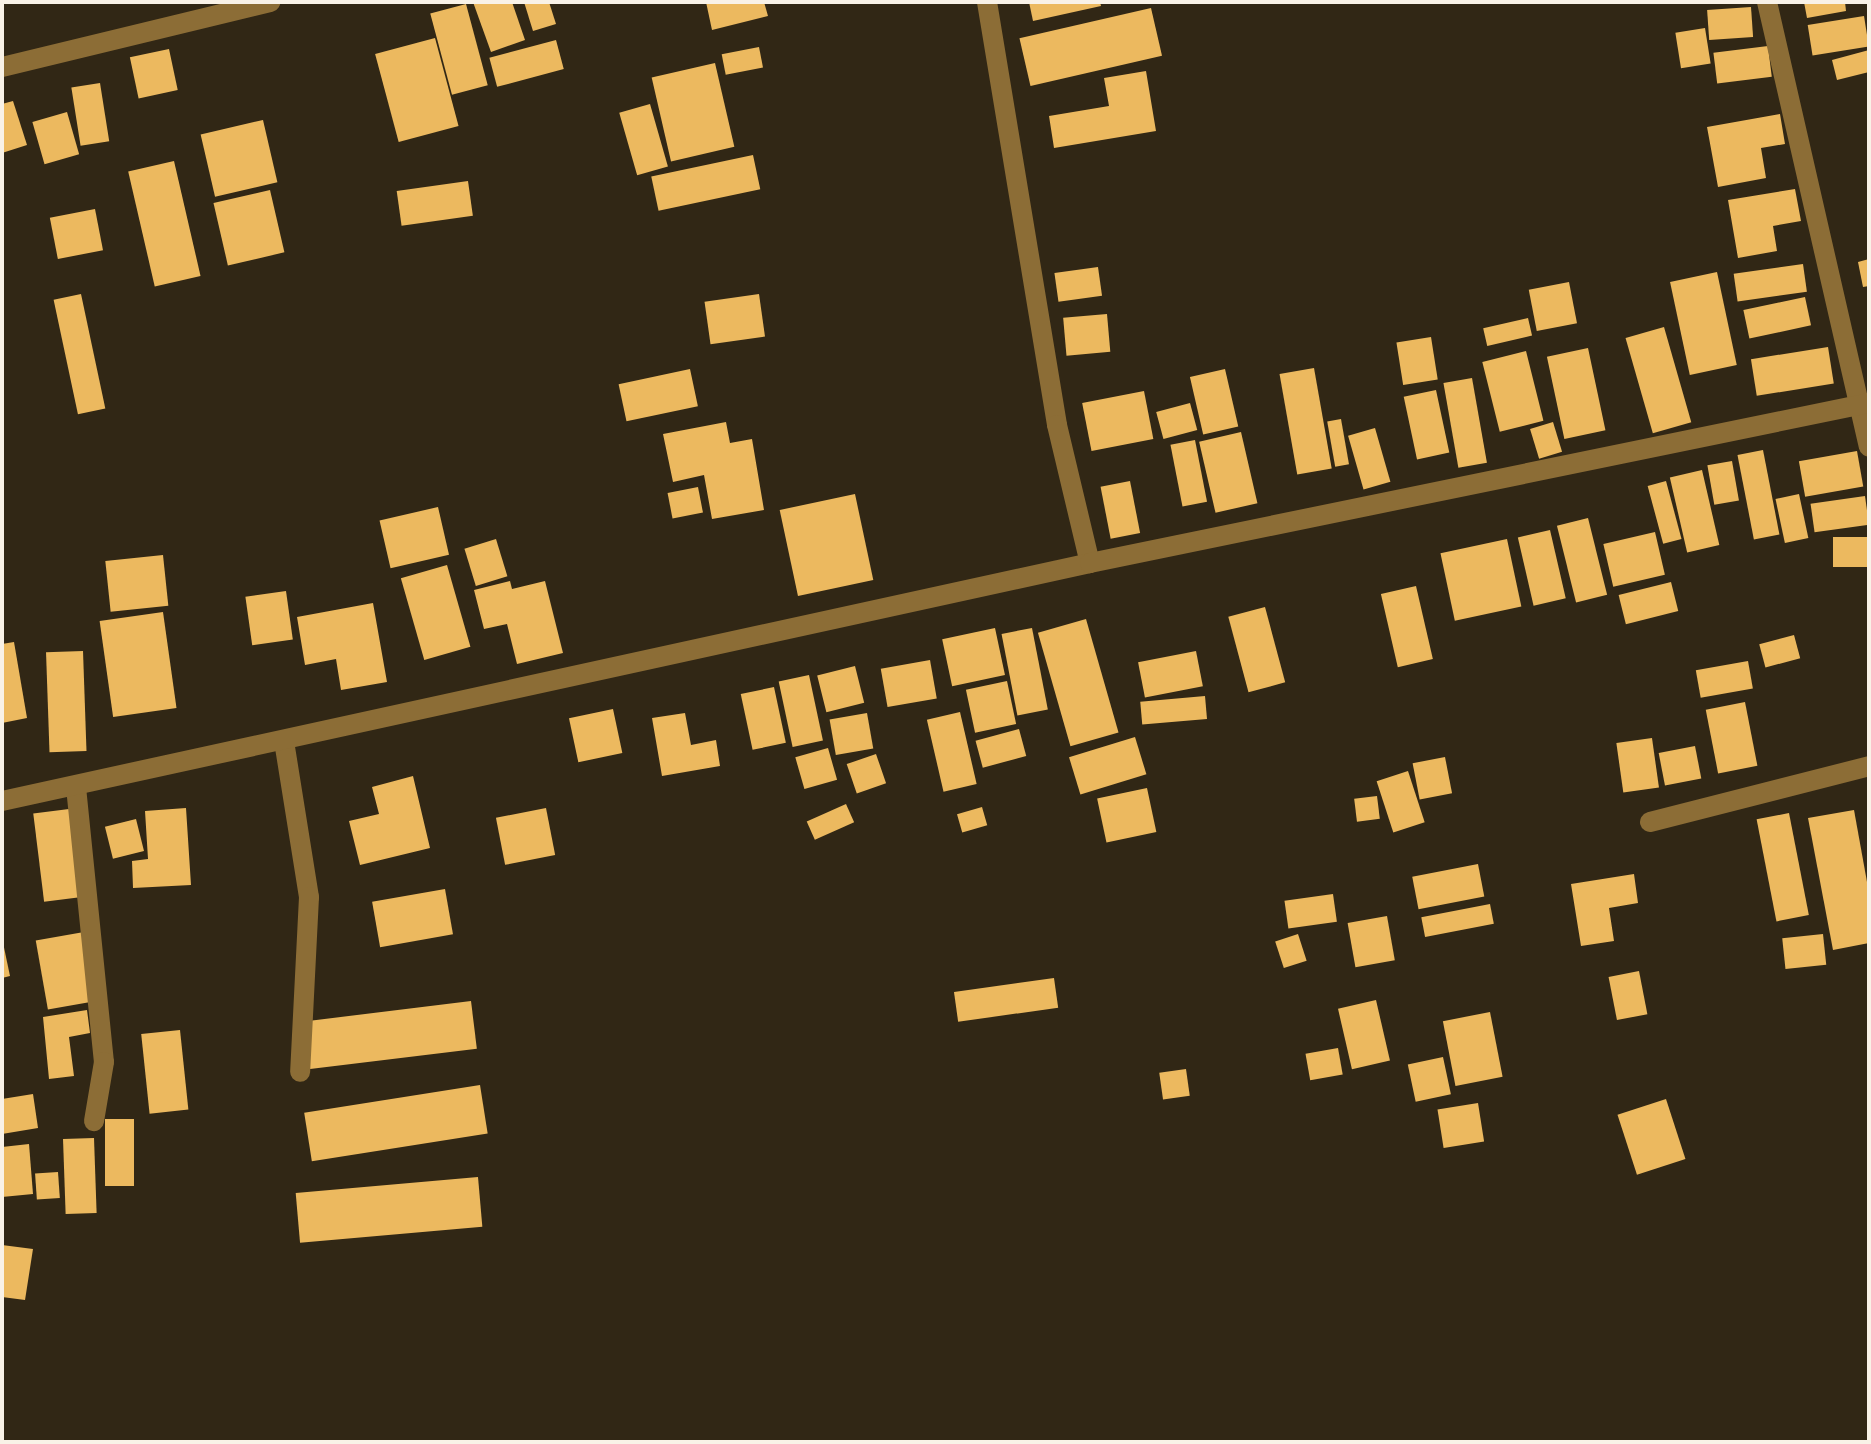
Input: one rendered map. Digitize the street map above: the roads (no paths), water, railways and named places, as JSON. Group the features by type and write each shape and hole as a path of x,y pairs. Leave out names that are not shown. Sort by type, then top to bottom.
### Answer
{"street":[{"path":"2,67 270,2"},
{"path":"987,2 1057,425 1090,563"},
{"path":"1767,2 1865,404 1869,446"},
{"path":"2,801 1090,563 1865,404"},
{"path":"284,741 309,897 300,1072"},
{"path":"1650,822 1869,766"},
{"path":"76,787 104,1062 94,1121"}]}
